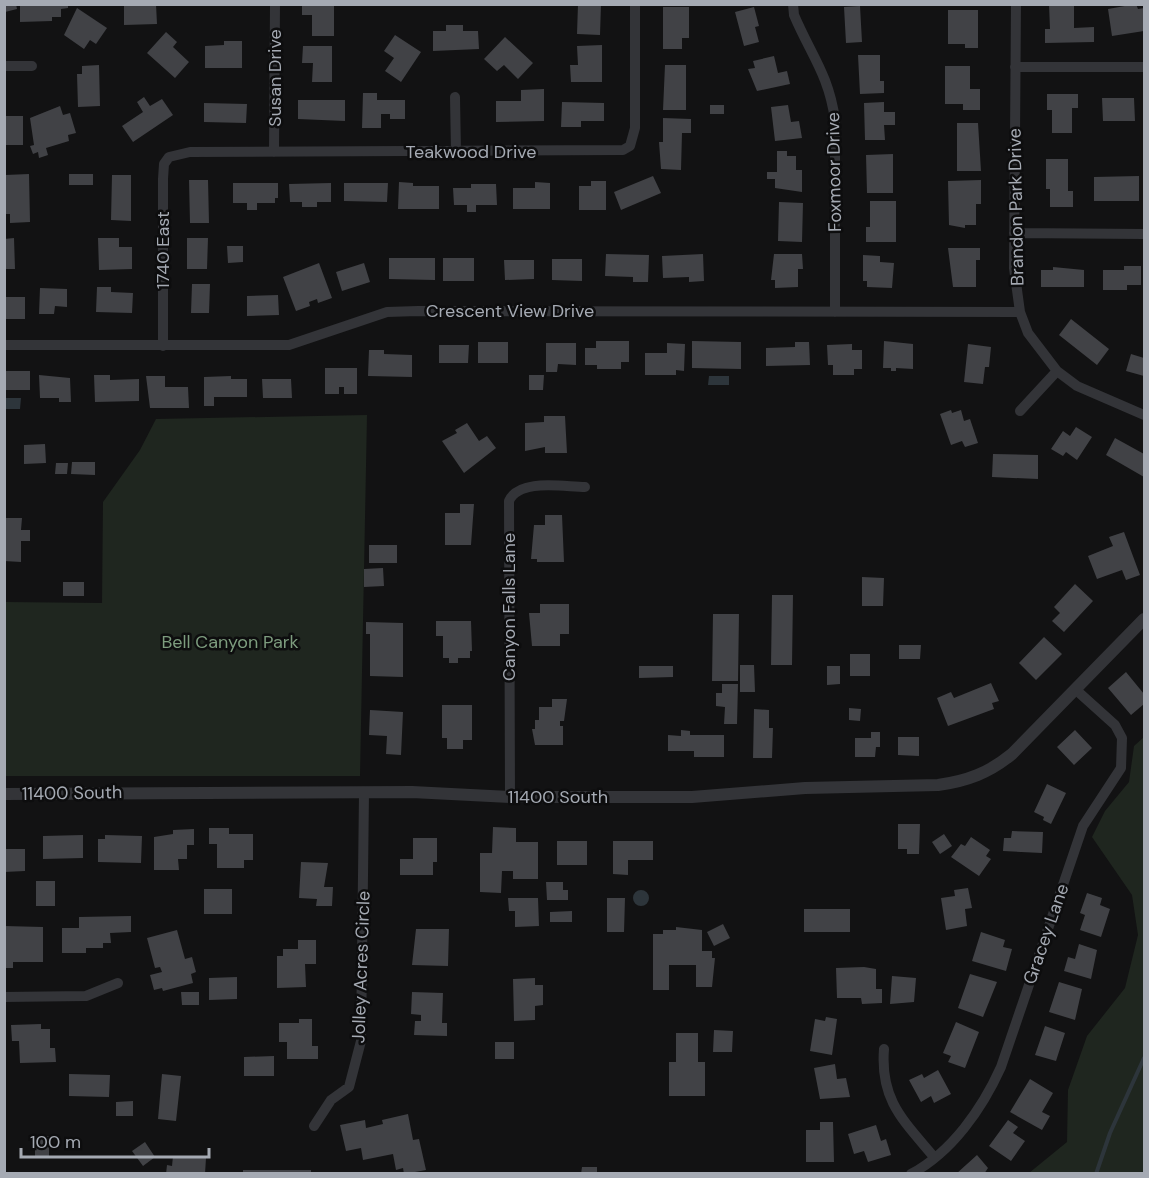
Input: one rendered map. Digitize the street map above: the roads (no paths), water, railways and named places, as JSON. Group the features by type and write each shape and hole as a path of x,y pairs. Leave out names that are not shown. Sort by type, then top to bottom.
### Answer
{"street":[{"name":"Susan Drive","path":"274,152 275,4"},
{"name":"Teakwood Drive","path":"170,157 190,152 612,152 630,146 635,128 635,4"},
{"name":"Foxmoor Drive","path":"793,4 794,15 826,76 832,97 835,120 835,312"},
{"name":"Brandon Park Drive","path":"1016,4 1014,233 1016,287 1020,312 1029,333 1057,371 1077,386 1144,415"},
{"path":"4,66 32,66"},
{"path":"1016,67 1144,67"},
{"path":"454,97 456,152"},
{"name":"1740 East","path":"163,346 163,179 164,164 170,157"},
{"path":"1014,233 1144,234"},
{"name":"Crescent View Drive","path":"4,345 289,345 387,312 1020,312"},
{"path":"1020,411 1057,371"},
{"name":"Canyon Falls Lane","path":"510,797 509,501 516,490 525,487 585,487"},
{"name":"11400 South","path":"4,794 364,793 510,797 692,797 805,788 958,782 996,767 1144,619"},
{"name":"Gracey Lane","path":"911,1173 934,1157 961,1132 992,1088 1080,835 1089,816 1114,782 1121,768 1122,738 1115,725 1075,689"},
{"name":"Jolley Acres Circle","path":"314,1126 331,1100 349,1087 361,1041 364,793"},
{"path":"4,997 86,996 118,983"},
{"path":"884,1049 885,1089 900,1114 934,1157"}],"waterway":[{"path":"1096,1174 1110,1133 1144,1058"}],"park label":[{"name":"Bell Canyon Park","path":"230,642"}]}
